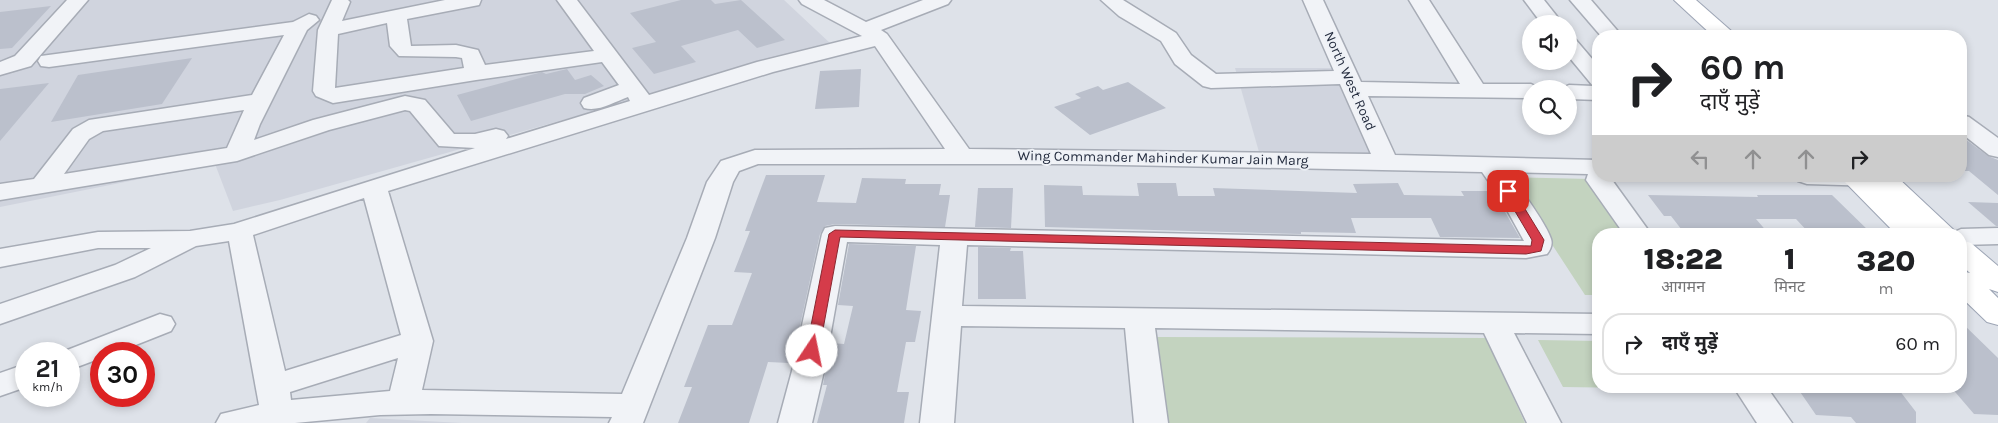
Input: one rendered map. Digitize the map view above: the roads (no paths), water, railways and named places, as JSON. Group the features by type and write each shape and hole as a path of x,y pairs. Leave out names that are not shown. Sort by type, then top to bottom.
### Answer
{"main road":[{"path":"1663,0 1696,30"},
{"path":"1684,0 1719,30"},
{"path":"1871,182 1907,228"},
{"path":"1874,182 1936,228"},
{"path":"1967,254 1998,282"},
{"path":"1967,286 1998,315"}],"street":[{"path":"0,69 23,61 78,0"},
{"path":"328,30 472,0"},
{"path":"567,0 639,95"},
{"path":"0,192 236,154 321,125 405,103 417,105 447,141 475,141 639,95 765,67 873,34 941,0"},
{"path":"1111,0 1126,12 1169,36 1183,59 1211,81 1351,83 1476,91 1522,92"},
{"name":"North West Road","path":"1313,0 1386,162"},
{"path":"1419,0 1476,91"},
{"path":"1534,0 1546,15"},
{"path":"1580,0 1607,30"},
{"path":"332,1 324,90 333,96 476,72 610,55"},
{"path":"49,61 316,16 332,1"},
{"path":"813,1 873,34 961,154"},
{"path":"396,15 400,46 406,52 456,50 471,54 476,72"},
{"path":"236,154 300,19"},
{"path":"1577,54 1592,72"},
{"path":"1577,92 1592,92"},
{"path":"0,258 98,240 190,239 238,231 639,95"},
{"path":"42,186 81,134 97,125 260,101"},
{"path":"1967,127 1998,150"},
{"name":"Wing Commander Mahinder Kumar Jain Marg","path":"629,414 701,238 720,182 730,166 755,157 961,154 1592,167"},
{"path":"795,423 808,371 835,234 1254,245 1526,250 1537,248 1538,240 1515,200 1489,164"},
{"path":"1600,182 1634,228"},
{"path":"374,186 418,340 402,402"},
{"path":"238,231 243,242 275,399"},
{"path":"937,423 954,236"},
{"path":"1967,237 1998,236"},
{"path":"0,314 126,271 190,239"},
{"path":"947,316 1592,324"},
{"path":"1139,318 1151,423"},
{"path":"1494,323 1544,423"},
{"path":"80,355 160,324"},
{"path":"232,423 275,399 418,340"},
{"path":"0,385 15,379"},
{"path":"1754,393 1775,423"},
{"path":"275,399 402,402 629,414"}]}
